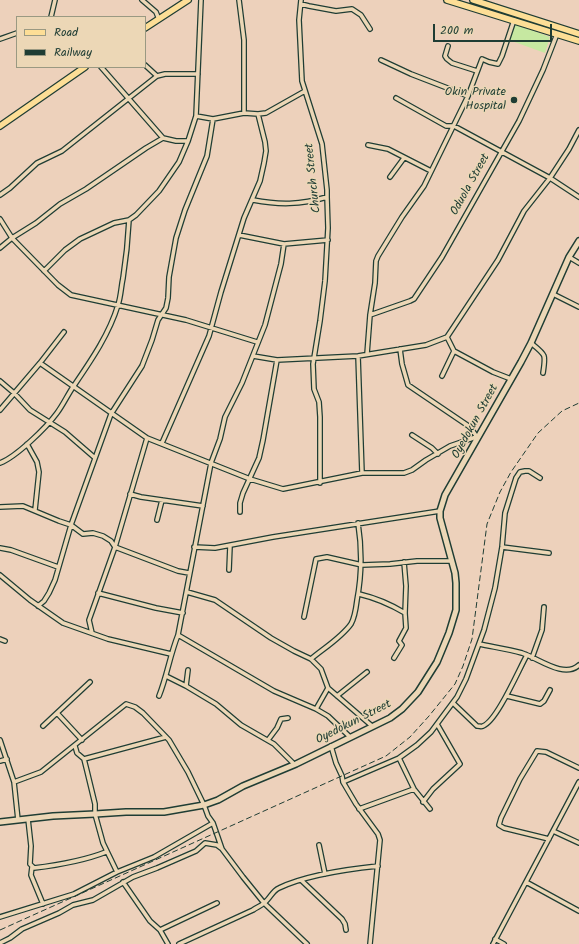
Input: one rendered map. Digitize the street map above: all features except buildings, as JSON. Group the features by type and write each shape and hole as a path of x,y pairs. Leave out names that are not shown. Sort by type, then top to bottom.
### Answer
{"main road":[{"path":"146,26 183,0"},
{"path":"146,26 188,0"},
{"path":"447,0 579,41"},
{"path":"473,0 579,34"},
{"path":"0,126 82,68"},
{"path":"0,122 34,101"}],"street":[{"path":"51,16 54,0"},
{"path":"142,0 156,12 158,17"},
{"path":"44,271 65,250 80,239 114,223 129,220 159,191 179,162 196,116 201,0"},
{"path":"239,0 244,40 244,113"},
{"path":"301,2 309,6 336,11 348,8 352,9 361,15 370,29"},
{"name":"Church Street","path":"301,2 299,20 302,81 322,144 328,209 328,240 323,301 313,372 314,389 319,402 320,417 320,483"},
{"path":"367,354 376,261 402,217 424,186 468,96 482,59 498,64 514,20"},
{"path":"0,39 16,33"},
{"name":"Oduola Street","path":"370,315 414,299 442,257 527,104 543,70 557,34"},
{"path":"448,46 445,56 449,62 477,71"},
{"path":"381,60 411,74 468,96"},
{"path":"146,66 157,76"},
{"path":"102,68 163,138 176,141 188,141"},
{"path":"0,195 10,188 37,163 62,151 99,121 130,99 157,76 165,74 198,74"},
{"path":"196,116 214,119 244,113 266,113 305,91"},
{"path":"396,98 446,126 454,126 501,151 550,178 579,197"},
{"path":"162,443 209,336 244,218 260,181 266,151 258,114"},
{"path":"38,606 44,601 55,580 71,525 111,414 142,366 158,320 166,308 169,277 176,238 185,210 207,156 214,119"},
{"path":"253,356 277,360 358,356 426,345 447,337 498,260 524,211 550,178 569,149 579,130"},
{"path":"0,248 60,204 86,189 163,138"},
{"path":"368,145 388,149 430,171"},
{"path":"390,177 404,158"},
{"path":"252,200 276,204 292,204 327,198"},
{"path":"0,219 12,238 58,285 71,295 118,304 141,311 211,327 257,342"},
{"path":"0,463 6,461 27,444 56,414 108,331 118,304 124,268 129,220"},
{"path":"239,235 284,244 328,240"},
{"name":"Oyedokun Street","path":"0,822 126,812 164,812 204,805 218,800 243,786 294,764 390,718 411,701 428,679 437,662 449,633 456,610 456,583 452,560 440,518 440,511 445,495 531,343 569,258 579,241"},
{"path":"159,696 178,635 211,464 220,439 225,417 242,383 265,325 282,264 284,244"},
{"path":"569,258 579,263"},
{"path":"553,294 579,307"},
{"path":"0,410 64,332"},
{"path":"447,337 454,351 493,372 511,379"},
{"path":"531,343 545,356 543,373"},
{"path":"40,363 147,438 250,479 283,490 362,473 404,473 412,470 450,446 479,435 470,427 408,385 402,364 400,349"},
{"path":"442,376 454,351"},
{"path":"358,356 362,473"},
{"path":"240,512 240,503 259,458 277,360"},
{"path":"0,381 30,410 65,432 95,458"},
{"path":"412,435 432,448 438,454"},
{"path":"92,633 89,620 115,547 147,438"},
{"path":"27,444 37,462 39,472 35,510"},
{"path":"343,782 399,758 417,745 431,732 453,703 466,679 479,644 495,588 502,547 505,514 518,475 528,471 540,478"},
{"path":"130,494 203,506"},
{"path":"157,520 162,500"},
{"path":"0,507 23,506 35,510 58,521 71,525 83,534 93,533 103,536 111,541 115,547 178,571 190,573"},
{"path":"194,547 215,548 230,546 273,536 440,511"},
{"path":"311,659 349,626 353,620 362,565 361,540 358,523"},
{"path":"229,570 230,546"},
{"path":"502,547 549,553"},
{"path":"0,548 11,550 58,567"},
{"path":"304,617 316,558 327,557 362,565 452,560"},
{"path":"394,658 402,645 399,641 406,628 406,586 404,562"},
{"path":"0,575 38,606 63,622 108,639 171,654"},
{"path":"187,592 215,600 271,638 318,664 328,688 372,726"},
{"path":"98,593 156,608 183,612"},
{"path":"358,594 374,597 405,614"},
{"path":"532,658 542,630 544,607"},
{"path":"178,635 274,691 316,709 328,716 350,736"},
{"path":"0,639 5,641"},
{"path":"479,644 527,655 550,666 563,670 572,670 579,665"},
{"path":"453,703 477,726 481,726 488,722 506,696 527,655"},
{"path":"186,686 188,670"},
{"path":"337,696 367,672"},
{"path":"166,676 216,704 241,725 268,740 294,764"},
{"path":"43,726 90,682"},
{"path":"316,709 328,688"},
{"path":"506,696 540,704 544,701 550,690"},
{"path":"14,782 41,772 126,704 128,704 143,712 166,737 188,772 208,816 213,823 222,849"},
{"path":"57,713 82,740"},
{"path":"268,740 277,728 281,719 288,718"},
{"path":"423,802 433,789 460,764 437,724"},
{"path":"84,760 166,737"},
{"path":"0,740 14,782 18,820"},
{"path":"75,746 77,753 84,760 95,804 95,814 103,843 106,852 117,872"},
{"path":"331,746 343,782 359,809 378,834 380,844 370,944"},
{"path":"548,839 504,828 499,825 501,818 520,779 537,751 546,752 579,768"},
{"path":"399,758 414,789 430,809"},
{"path":"0,761 7,759"},
{"path":"493,944 579,782"},
{"path":"359,809 414,789"},
{"path":"28,819 30,864 32,867 31,875 43,904"},
{"path":"0,917 74,894 117,872 154,857 213,823"},
{"path":"553,831 579,843"},
{"path":"0,943 22,929 59,913 73,905 93,900 123,882 196,851 205,843 217,845 222,849 264,903 307,944"},
{"path":"319,845 325,874"},
{"path":"32,867 34,868 88,859 106,852"},
{"path":"179,944 253,910 264,903 275,890 301,880 325,874 350,869 378,866"},
{"path":"301,880 342,919 346,930"},
{"path":"123,882 150,921 160,930 168,944"},
{"path":"526,882 579,911"},
{"path":"160,930 217,903"},
{"path":"495,939 504,944"}],"green space":[{"path":"515,24 550,37 545,53 509,40"}],"railway":[{"path":"0,930 386,756 410,737 455,684 463,666 472,639 487,524 500,492 511,472 538,433 562,411 579,403"}],"place":[{"name":"Okin Private Hospital","path":"514,100"}]}
